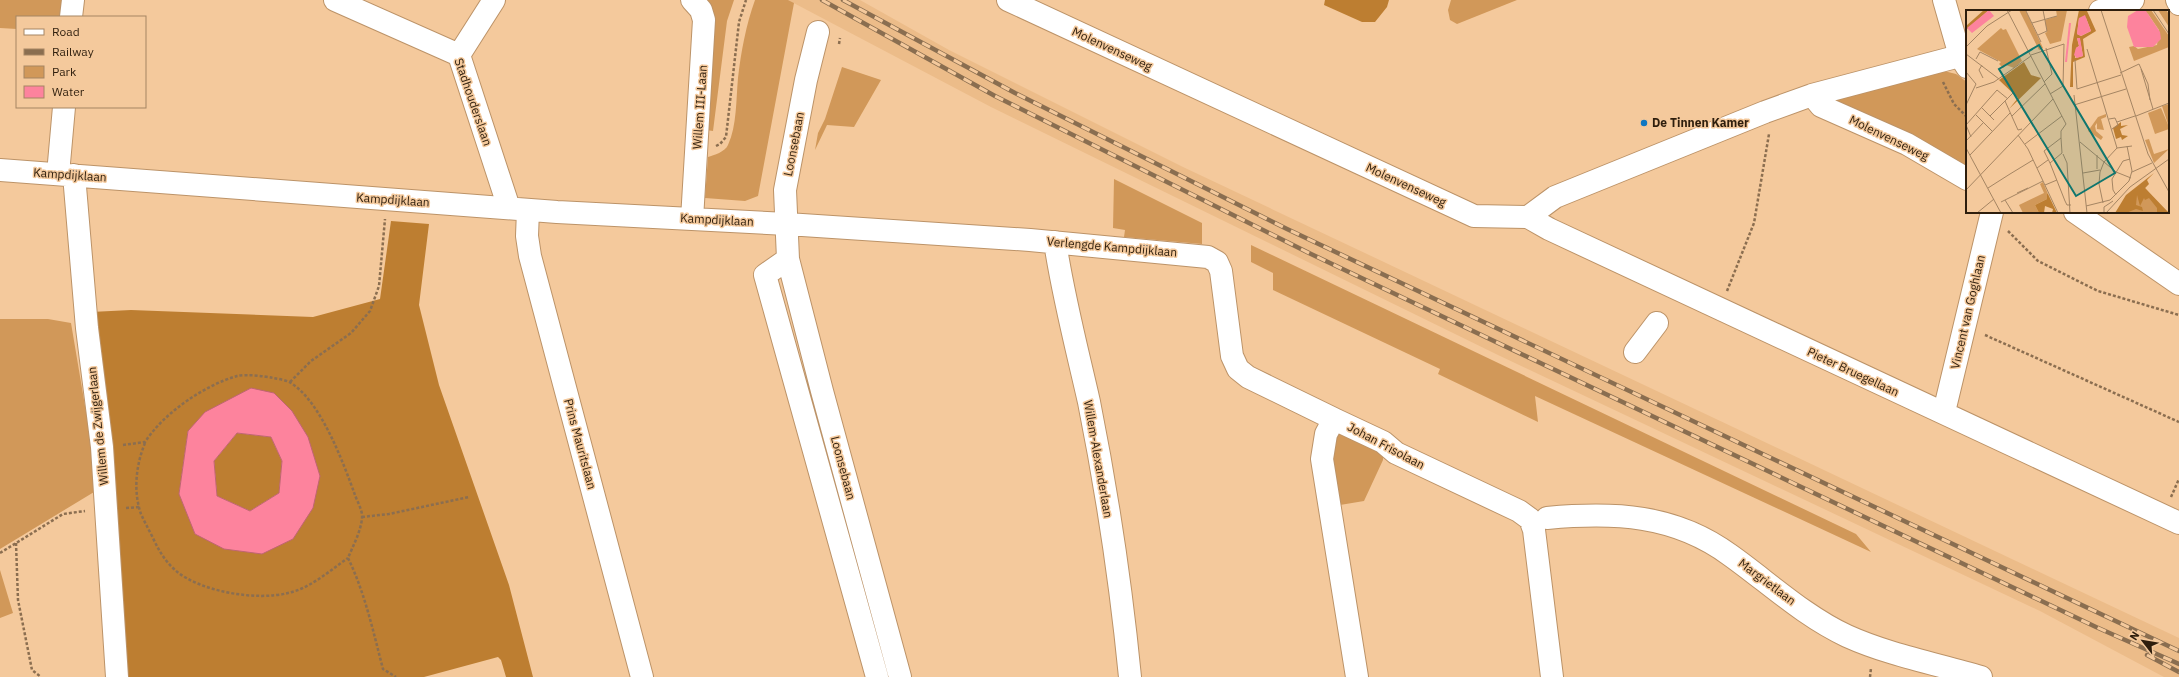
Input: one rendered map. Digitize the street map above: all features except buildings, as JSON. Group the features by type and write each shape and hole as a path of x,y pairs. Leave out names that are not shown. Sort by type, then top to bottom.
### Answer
{"street":[{"path":"71,16 73,0"},
{"name":"Stadhouderslaan","path":"335,0 459,55 518,209"},
{"path":"459,55 494,0"},
{"name":"Willem III-Laan","path":"692,0 701,10 704,20 698,145 692,219"},
{"path":"1528,217 1555,197 1765,112 1812,95 1938,63 1965,59 1944,0"},
{"path":"2103,10 2133,0"},
{"path":"2177,0 2179,4"},
{"name":"Molenvenseweg","path":"1010,1 1474,216 1528,217"},
{"name":"Loonsebaan","path":"818,32 806,80 787,181 788,259 822,391 900,677"},
{"name":"Molenvenseweg","path":"1812,95 1822,106 1907,144 1966,177"},
{"name":"Willem de Zwijgerlaan","path":"64,108 66,175 102,447 117,677"},
{"name":"Kampdijklaan","path":"0,170 518,209 787,224"},
{"name":"Prins Mauritslaan","path":"518,209 527,236 530,256 642,677"},
{"name":"Vincent van Goghlaan","path":"1944,412 1991,213"},
{"path":"2077,213 2179,284"},
{"name":"Pieter Bruegellaan","path":"1528,217 1720,310 1944,412 1966,425 2179,523"},
{"name":"Verlengde Kampdijklaan","path":"787,224 1055,242 1197,255 1213,260 1217,262 1220,271 1232,356 1238,369 1248,377 1334,419"},
{"name":"Willem-Alexanderlaan","path":"1055,242 1059,270 1089,403 1116,559 1130,677"},
{"name":"Loonsebaan","path":"788,259 765,275 877,677"},
{"path":"1635,352 1657,322"},
{"name":"Johan Frisolaan","path":"1357,677 1322,459 1326,434 1334,419 1383,442 1396,453 1519,511 1530,519 1534,530 1552,677"},
{"name":"Margrietlaan","path":"1547,518 1618,515 1640,517 1680,528 1716,546 1802,609 1847,636 1875,646 1981,677"}],"path":[{"path":"698,145 717,146 726,137 739,22 746,0"},
{"path":"1938,63 1943,82 1954,104 1966,116"},
{"path":"1720,310 1754,222 1769,130 1765,112"},
{"path":"290,382 311,361 352,333 370,311 380,286 387,199"},
{"path":"1991,213 2038,261 2098,291 2179,315"},
{"path":"1964,326 2179,422"},
{"path":"238,376 268,377 290,382 304,394 326,426 339,451 362,517 348,558 318,579 289,593 254,597 191,582 176,571 159,553 141,513 136,476 137,465 145,442 154,428 198,393 238,376"},
{"path":"102,447 145,442"},
{"path":"362,517 389,514 469,497"},
{"path":"0,553 63,514 140,507"},
{"path":"16,543 18,600 32,670 41,677"},
{"path":"348,558 358,579 383,669 396,677"}],"shaded area":[{"path":"788,0 860,0 949,50 1183,167 2179,638 2179,677 2164,677 2040,611 1498,355 991,107"},
{"path":"1325,0 1389,0 1387,7 1375,22 1362,22 1324,5"},
{"path":"391,221 429,224 419,305 439,385 509,585 533,677 506,677 501,660 498,657 424,677 125,677 91,312 131,310 313,317 380,299","holes":["292,411 293,539 179,494 188,431"]},
{"path":"237,433 271,437 282,461 279,493 250,511 217,496 214,461"}],"green space":[{"path":"0,0 66,0 63,16 16,16 16,29 0,28"},
{"path":"704,0 734,0 727,21 713,131 706,130"},
{"path":"755,0 788,0 794,3 758,196 745,201 705,198 708,157 724,150 731,138 736,112 742,48"},
{"path":"1451,0 1517,0 1457,24 1450,20 1448,10"},
{"path":"842,67 881,80 854,127 827,125 815,150 818,133 825,119"},
{"path":"1944,71 1956,74 1966,81 1966,171 1827,102"},
{"path":"1114,179 1202,223 1202,244 1124,237 1125,230 1113,228"},
{"path":"1251,245 1856,534 1871,552 1535,396 1538,422 1438,374 1440,369 1273,290 1273,273 1251,262"},
{"path":"0,319 48,319 71,323 99,489 0,549"},
{"path":"1341,432 1383,451 1383,460 1364,501 1340,505 1338,502 1331,441"},
{"path":"0,570 13,613 0,618"}],"water":[{"path":"251,388 274,393 292,411 308,437 320,476 313,508 293,539 262,554 224,549 195,534 179,494 188,431 205,412","holes":["237,433 271,437 282,461 279,493 250,511 217,496 214,461"]}],"railway":[{"path":"822,0 995,96 1311,254 2096,627 2179,664"},
{"path":"843,0 1015,93 1287,229 2179,651"},
{"path":"2147,655 2179,672"}],"place":[{"name":"De Tinnen Kamer","path":"1644,123"}]}
